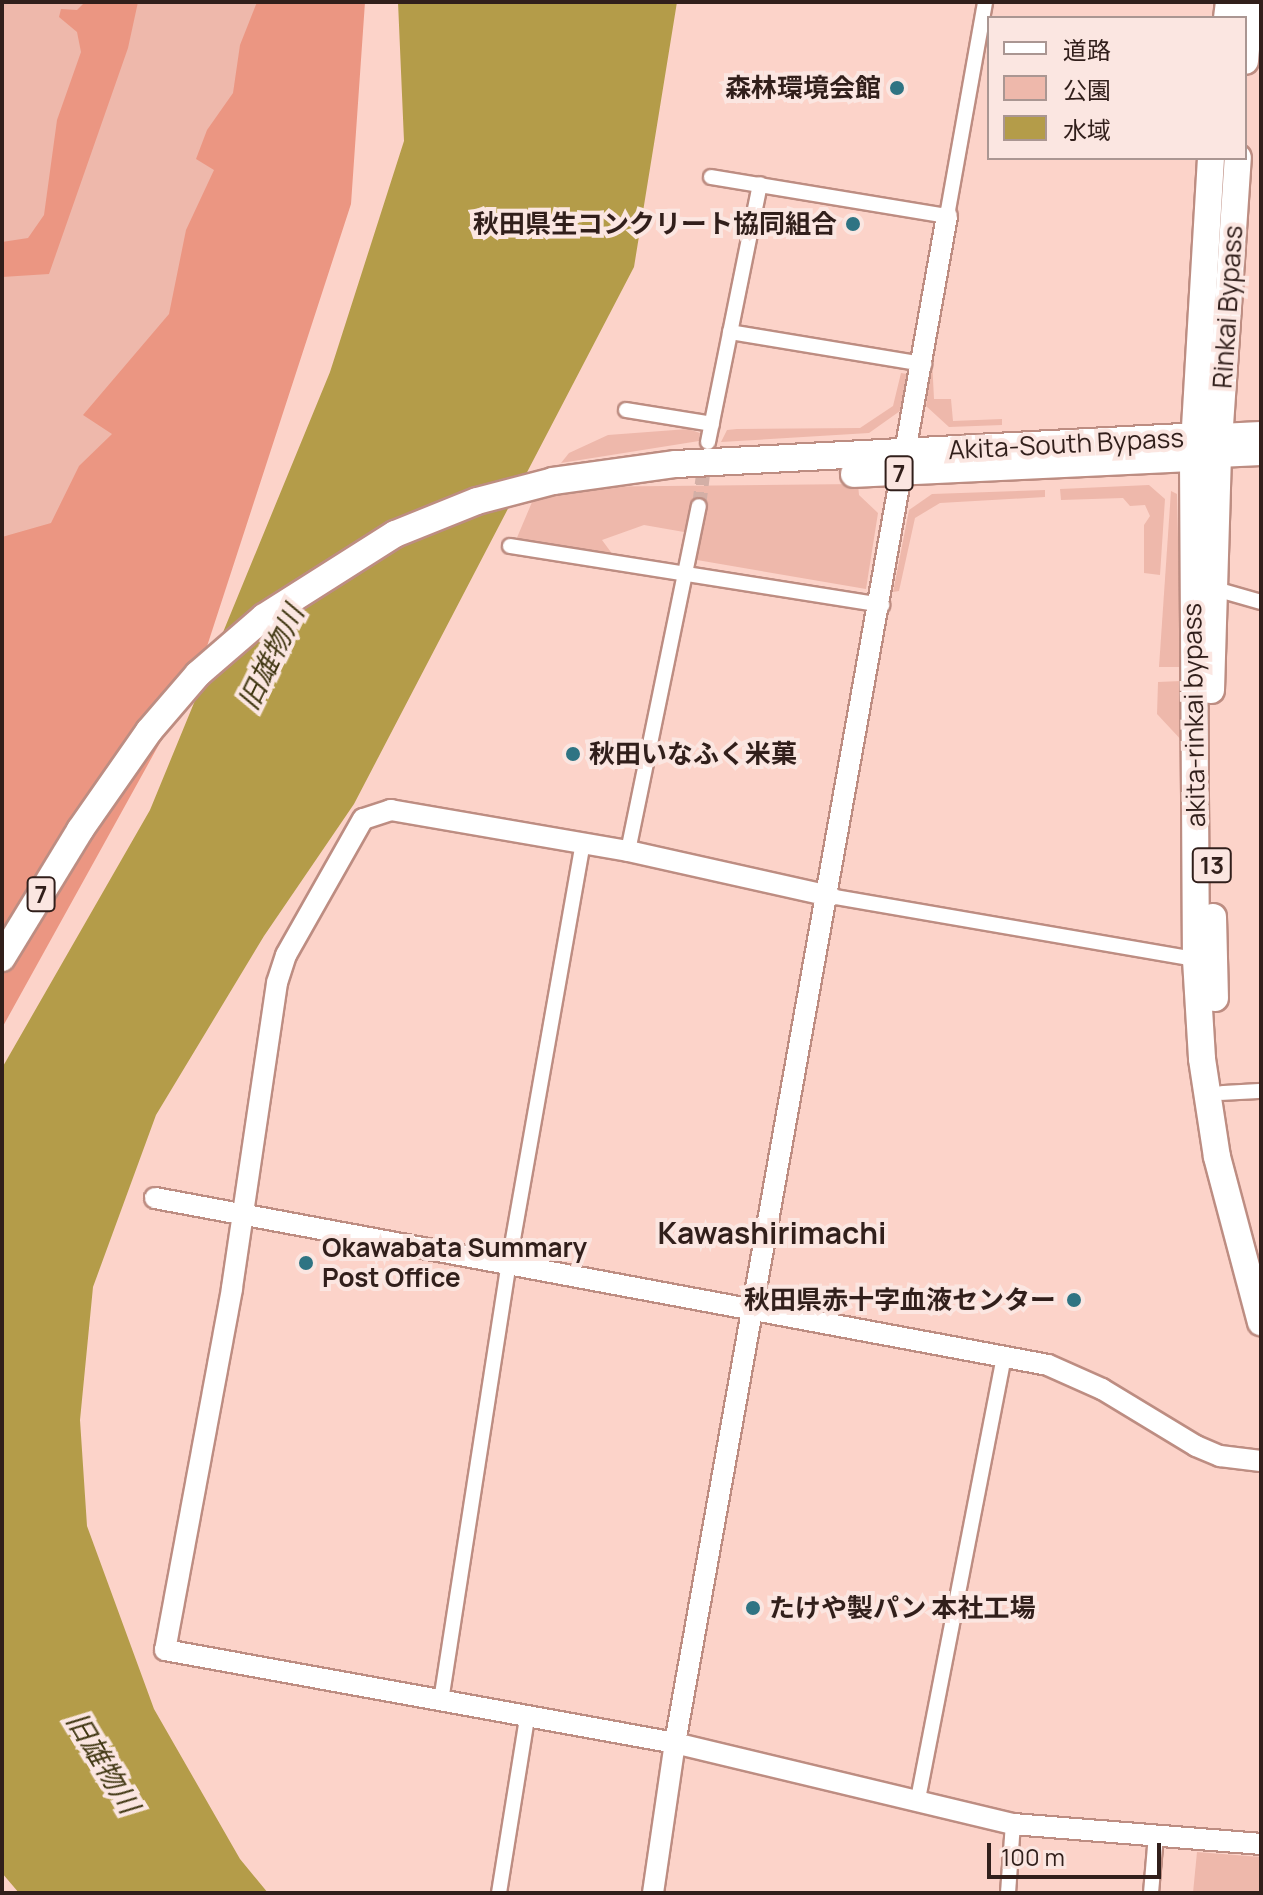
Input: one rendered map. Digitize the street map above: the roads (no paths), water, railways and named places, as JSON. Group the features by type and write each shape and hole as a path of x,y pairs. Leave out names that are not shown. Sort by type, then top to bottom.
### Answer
{"highway":[{"path":"1247,37 1250,2"},
{"name":"Rinkai Bypass","path":"1206,447 1211,160"},
{"name":"Rinkai Bypass","path":"1206,447 1238,160"},
{"name":"Akita-South Bypass","path":"2,958 80,830 149,731 198,674 264,617 395,534 477,501 566,479 1206,447"},
{"name":"akita-rinkai bypass","path":"1206,447 1212,588 1205,961 1222,1093 1261,1269"},
{"name":"akita-rinkai bypass","path":"1206,447 1205,961 1214,1142 1235,1239 1261,1322"}],"main road":[{"path":"1206,447 1261,433"},
{"path":"1206,447 1261,454"}],"street":[{"path":"653,1893 675,1743 882,605 985,2"},
{"path":"711,177 947,216"},
{"path":"708,442 760,184"},
{"path":"730,332 924,364"},
{"path":"626,410 712,424"},
{"path":"628,851 699,506"},
{"path":"510,546 882,605"},
{"path":"1212,588 1261,602"},
{"path":"1205,961 830,896 628,851 391,810 371,812 363,819 280,969 243,1216 165,1650 675,1743 1013,1824 1261,1844"},
{"path":"441,1701 509,1262 583,843"},
{"path":"1222,1093 1261,1091"},
{"path":"155,1198 1004,1355 1079,1378 1208,1451 1261,1461"},
{"path":"918,1799 1004,1355"},
{"path":"499,1893 527,1718"},
{"path":"1008,1893 1013,1824"},
{"path":"1151,1893 1156,1835"}],"water":[{"name":"旧雄物川","path":"398,2 677,2 634,267 354,804 264,936 156,1115 93,1287 80,1420 87,1526 154,1709 240,1859 268,1893 19,1893 2,1873 2,1068 150,810 330,372 404,141"}],"tunnel":[{"path":"699,506 705,459"}],"place":[{"name":"森林環境会館","path":"897,88"},
{"name":"秋田県生コンクリート協同組合","path":"853,224"},
{"name":"秋田いなふく米菓","path":"573,754"},
{"name":"Okawabata Summary Post Office","path":"306,1263"},
{"name":"秋田県赤十字血液センター","path":"1074,1300"},
{"name":"たけや製パン 本社工場","path":"753,1608"}],"district":[{"name":"Kawashirimachi","path":"772,1233"}]}
